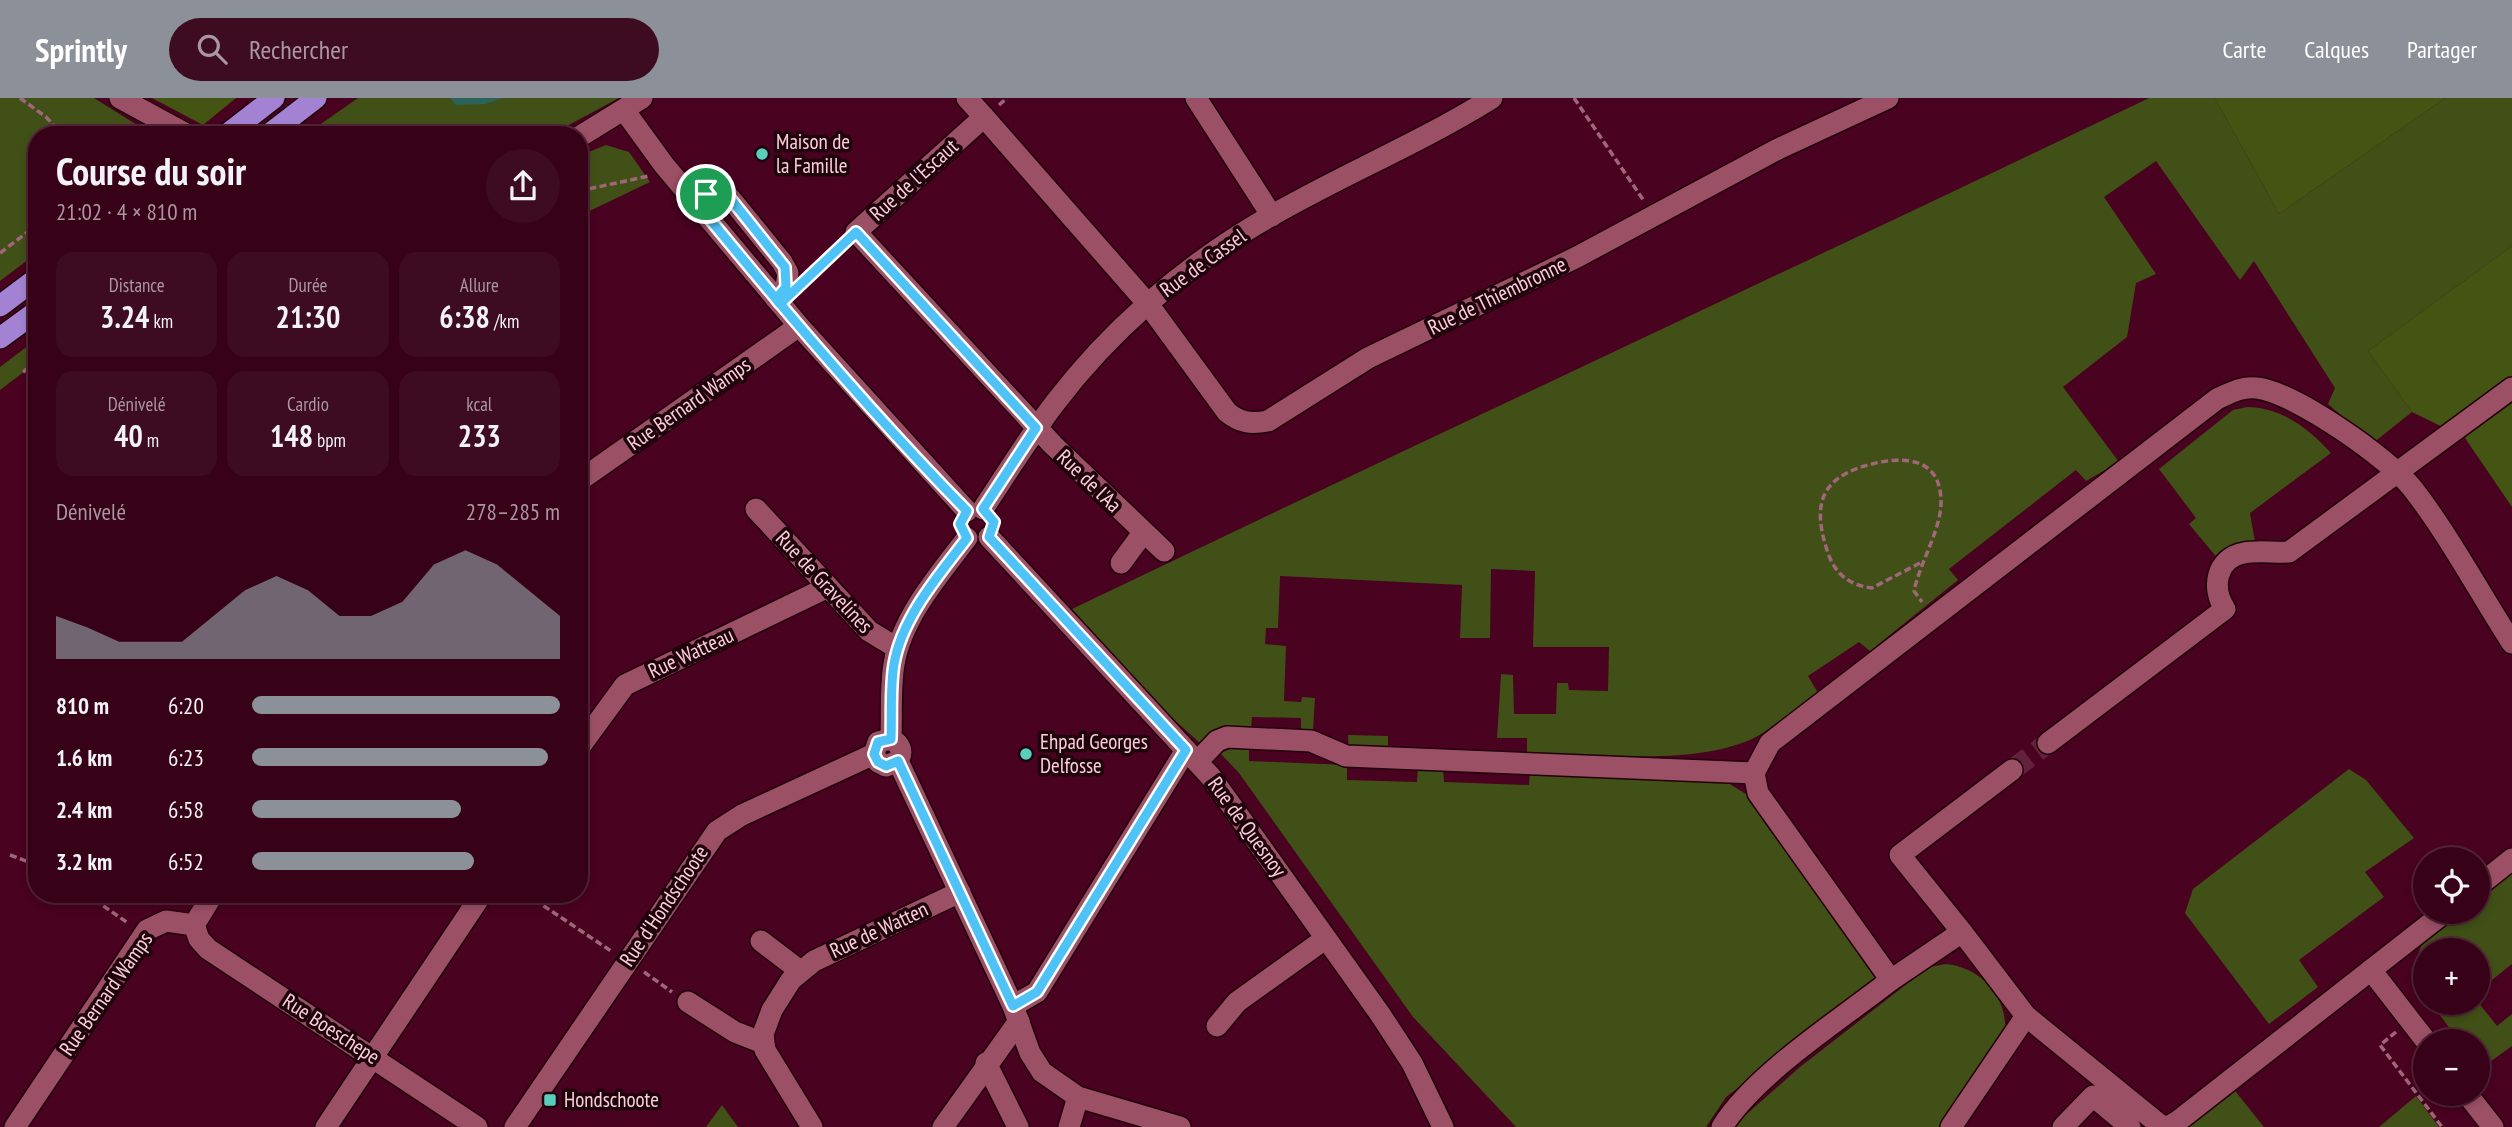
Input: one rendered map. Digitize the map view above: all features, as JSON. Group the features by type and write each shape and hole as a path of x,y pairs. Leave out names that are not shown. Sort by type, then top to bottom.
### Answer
{"highway":[{"path":"238,126 274,98"},
{"path":"280,126 316,98"},
{"path":"0,306 28,285"},
{"path":"0,338 28,317"}],"street":[{"path":"120,98 169,126"},
{"path":"588,132 642,98"},
{"path":"967,98 1148,304"},
{"path":"1196,98 1272,216"},
{"name":"Rue de Cassel","path":"975,510 1083,367 1148,304 1206,258 1272,216 1461,106 1492,98"},
{"name":"Rue de Thiembronne","path":"1148,304 1227,412 1241,421 1260,422 1278,415 1368,358 1568,262 1778,149 1888,98"},
{"path":"624,110 664,165 799,326 975,510 994,522 989,537 980,542 967,538 960,524 975,510"},
{"name":"Rue de l'Escaut","path":"984,117 856,232 1036,428"},
{"path":"695,201 712,193 730,198 785,267 786,287 778,302"},
{"name":"Rue Bernard Wamps","path":"588,475 799,326"},
{"path":"1891,980 1758,793 1754,773 1770,743 2217,399 2240,388 2280,392 2367,450 2412,487 2509,633"},
{"path":"2048,743 2225,609 2217,597 2216,582 2227,561 2243,553 2289,552 2512,388"},
{"name":"Rue de l'Aa","path":"1036,428 1164,551"},
{"name":"Rue de Gravelines","path":"756,509 873,635 897,648"},
{"path":"1121,563 1143,533"},
{"name":"Rue de Quesnoy","path":"989,537 1191,756 1227,799 1412,1063 1443,1127"},
{"path":"967,538 915,613 897,648 892,682 891,739 900,748 898,761 1016,1013 1030,1053 1042,1072 1078,1097 1180,1127"},
{"name":"Rue Watteau","path":"588,736 625,685 828,587"},
{"path":"943,1127 1016,1013 1037,992 1191,756 1217,741 1227,737 1311,741 1346,756 1754,773"},
{"path":"891,739 878,742 874,754 878,762 886,766 898,761"},
{"name":"Rue d'Hondschoote","path":"515,1127 718,831 741,815 874,754"},
{"path":"2012,770 1900,855 2026,1016 2160,1125 2168,1127 2430,924"},
{"path":"2490,876 2512,859"},
{"name":"Rue de Watten","path":"799,970 960,892"},
{"path":"194,925 207,903"},
{"path":"326,1127 476,903"},
{"name":"Rue Bernard Wamps","path":"15,1127 144,934 157,923 166,921 194,925"},
{"name":"Rue Boeschepe","path":"194,925 199,939 208,949 477,1127"},
{"path":"1722,1127 1734,1108 1762,1081 1891,980 1962,932"},
{"path":"1217,1026 1237,1002 1325,939"},
{"path":"761,942 799,970 772,1010 763,1034 763,1043 812,1127"},
{"path":"2371,970 2416,1029"},
{"path":"688,1002 735,1032 763,1043"},
{"path":"1951,1127 2026,1016"},
{"path":"986,1063 1018,1127"},
{"path":"2063,1127 2093,1096 2130,1127"},
{"path":"1069,1127 1078,1097"},
{"path":"2476,1106 2493,1127"},
{"path":"2502,1127 2512,1119"}],"path":[{"path":"20,98 54,126"},
{"path":"1574,98 1653,214"},
{"path":"588,189 647,177 664,165"},
{"path":"0,253 28,232"},
{"path":"778,302 856,232"},
{"path":"23,372 28,368"},
{"path":"1920,563 1872,588 1846,581 1829,556 1820,520 1821,504 1837,477 1847,470 1883,461 1913,460 1925,466 1939,488 1941,504 1938,524 1920,563 1913,591 1933,617"},
{"path":"10,855 28,862"},
{"path":"99,903 144,934"},
{"path":"540,903 688,1002"},
{"path":"2410,1021 2380,1045 2442,1127"}],"shaded area":[{"path":"0,98 94,98 139,126 28,126 28,260 0,281"},
{"path":"358,98 619,98 567,126 318,126"},
{"path":"450,98 503,98 485,104 456,105"},
{"path":"2149,98 2215,98 2279,214 2445,98 2512,98 2512,246 2368,351 2412,412 2373,443 2328,404 2335,388 2254,261 2240,280 2156,161 2104,197 2156,274 2136,283 2127,337 2063,387 2119,462 2086,481 2076,470 1949,569 1958,580 1870,651 1859,642 1808,676 1818,693 1752,739 1701,753 1612,756 1527,753 1527,738 1497,738 1501,674 1513,675 1514,714 1556,714 1557,683 1568,683 1569,690 1608,691 1609,647 1533,647 1535,571 1491,569 1490,638 1460,638 1462,585 1280,576 1278,628 1266,628 1265,644 1286,646 1284,701 1301,702 1302,697 1315,698 1313,731 1301,731 1301,718 1252,717 1251,729 1222,729 1200,743 1152,700 1072,609 1880,226"},
{"path":"606,145 629,152 650,182 588,212 588,152"},
{"path":"28,346 28,369 0,390 0,367"},
{"path":"2247,407 2271,411 2294,421 2331,453 2250,513 2255,542 2219,560 2189,524 2196,518 2159,469 2233,410"},
{"path":"1348,735 1388,736 1388,747 1428,748 1427,754 1349,752"},
{"path":"1236,747 1249,749 1249,761 1347,765 1347,780 1417,782 1418,768 1443,769 1444,782 1529,785 1530,770 1728,783 1746,794 1874,973 1874,983 1726,1097 1706,1127 1516,1127 1413,1017 1239,773 1220,753"},
{"path":"2349,769 2366,780 2414,838 2365,872 2384,897 2299,960 2318,987 2269,1024 2185,913 2193,889"},
{"path":"2512,869 2512,964 2490,981 2490,938 2424,938 2442,924 2490,924 2490,886"},
{"path":"1946,964 1971,972 1991,988 2003,1010 2005,1036 1942,1127 1732,1127 1800,1067 1917,976 1930,967"},
{"path":"2512,1014 2512,1046 2490,1062 2490,1029 2450,1029 2440,1015 2488,1015 2497,1026"},
{"path":"2232,1087 2264,1127 2183,1127"},
{"path":"2413,1099 2413,1106 2423,1106 2439,1127 2379,1127"},
{"path":"722,1105 738,1127 706,1127"}],"green space":[{"path":"152,98 236,98 203,125"},
{"path":"2215,98 2445,98 2279,214"},
{"path":"2512,246 2512,507 2465,438 2412,412 2368,351"}],"tunnel":[{"path":"2012,770 2048,743"}],"place":[{"name":"Maison de la Famille","path":"762,154"},
{"name":"Ehpad Georges Delfosse","path":"1026,754"},
{"name":"Hondschoote","path":"550,1100"}],"route":[{"path":"706,194 695,201 748,266 776,299 799,326 853,388 967,511 960,524 967,538 936,580 897,648 892,682 891,739 878,742 874,754 875,759 882,765 891,766 898,761 1013,1006 1037,992 1186,750 1115,677 989,537 994,522 992,516 983,509 1036,428 856,232 780,304 776,299 786,287 788,273 785,267 730,198 706,194"}]}
